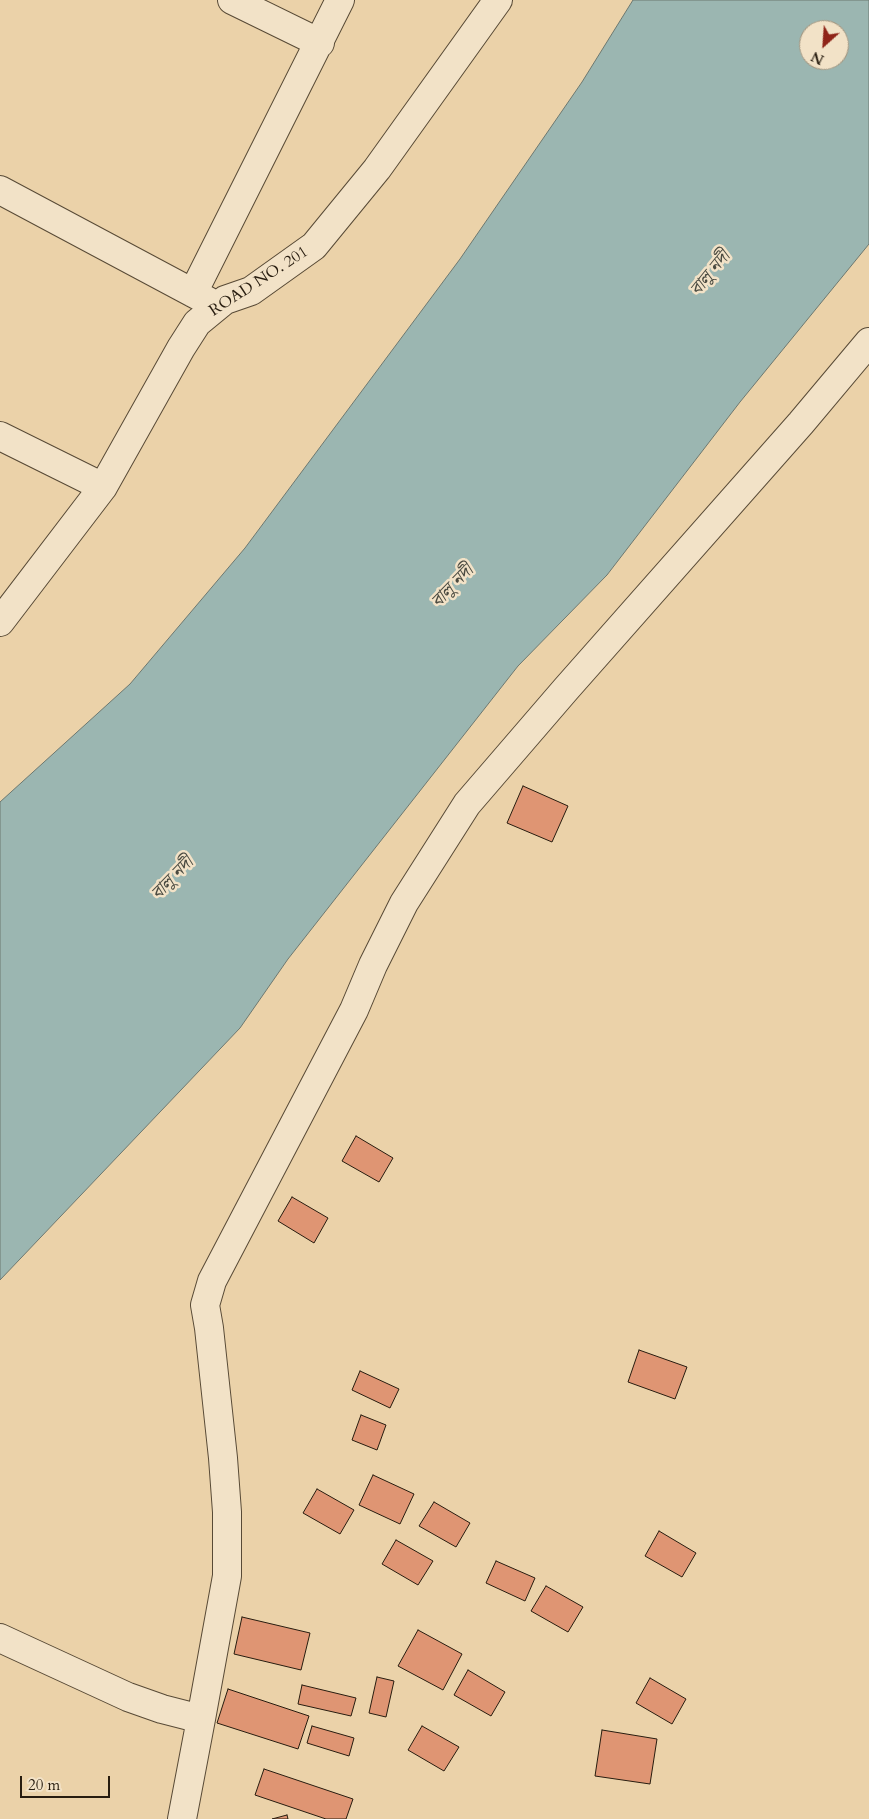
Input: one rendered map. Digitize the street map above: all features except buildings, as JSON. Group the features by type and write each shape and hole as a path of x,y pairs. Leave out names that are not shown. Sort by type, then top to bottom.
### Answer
{"street":[{"path":"232,0 320,43"},
{"path":"0,190 205,299 340,0"},
{"name":"ROAD NO. 201","path":"0,622 103,487 181,348 198,323 205,299 225,300 251,291 314,246 377,169 498,0"},
{"path":"182,1819 227,1576 223,1458 205,1305 212,1281 354,1010 373,965 404,903 468,804 566,689 801,423 869,342"},
{"path":"0,436 103,487"},
{"path":"0,1638 128,1697 162,1709 201,1719"}],"water":[{"name":"বালু নদী","path":"633,0 869,0 869,244 740,402 607,575 518,666 288,959 240,1028 0,1280 0,802 130,684 245,548 460,259 582,82"}]}
